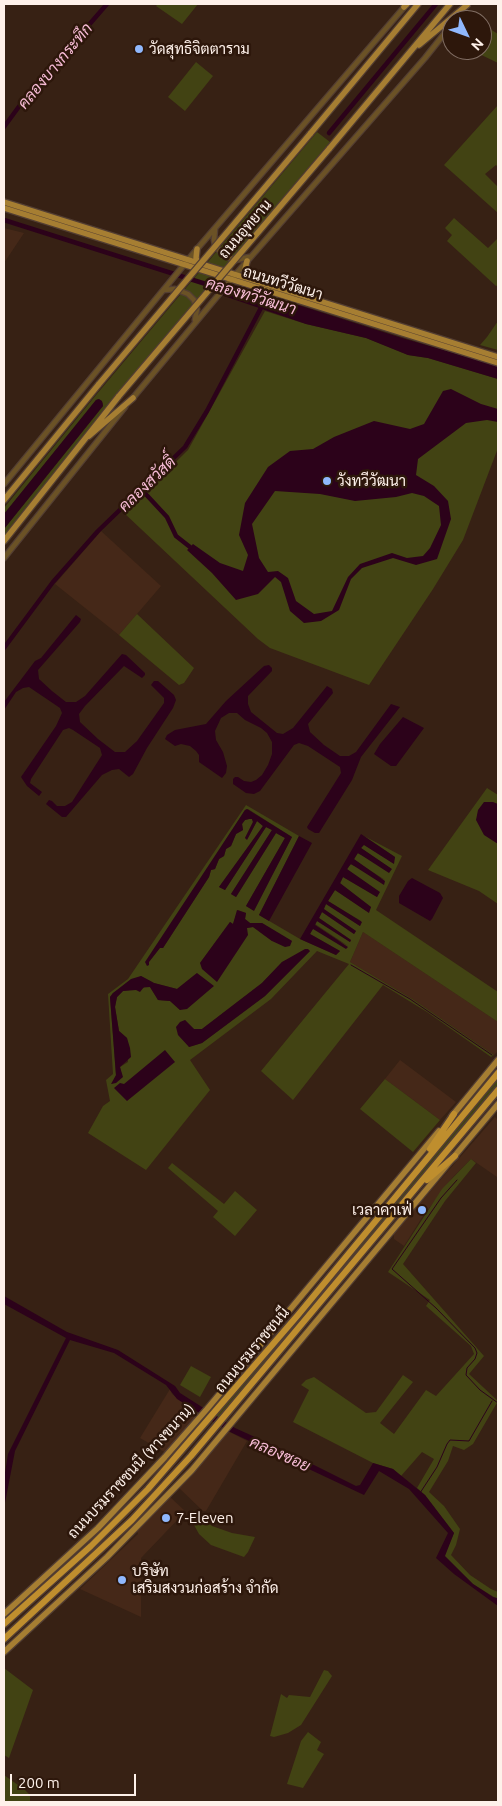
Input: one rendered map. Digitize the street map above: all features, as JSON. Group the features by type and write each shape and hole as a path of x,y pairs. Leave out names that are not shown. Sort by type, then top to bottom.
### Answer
{"highway":[{"name":"ถนนบรมราชชนนี","path":"4,1624 91,1546 148,1489 212,1416 498,1073"},
{"name":"ถนนบรมราชชนนี","path":"4,1639 132,1520 214,1430 498,1090"},
{"path":"409,1179 454,1114"},
{"path":"414,1190 455,1156"}],"main road":[{"name":"ถนนอุทยาน","path":"4,500 418,4"},
{"name":"ถนนอุทยาน","path":"4,541 75,449 119,396 330,149 450,4"},
{"path":"410,53 468,4"},
{"name":"ถนนทวีวัฒนา","path":"4,202 185,264 198,264 232,279 252,280 318,299 498,363"},
{"name":"ถนนทวีวัฒนา","path":"4,208 316,306 498,357"},
{"path":"197,249 198,264"},
{"path":"249,259 245,269 252,280"},
{"path":"316,306 318,299"},
{"path":"75,449 133,398"},
{"name":"ถนนบรมราชชนนี (ทางขนาน)","path":"4,1614 98,1528 201,1417 498,1060"},
{"path":"4,1652 119,1546 164,1500 230,1426 498,1104"}],"street":[{"name":"ถนนอุทยาน","path":"4,484 216,226 406,5"},
{"name":"ถนนอุทยาน","path":"4,558 194,323 442,36"},
{"path":"216,226 214,240 219,252 236,260 249,259"},
{"path":"163,290 174,288 188,294 194,300 197,309 194,323"}],"shaded area":[{"path":"158,4 198,4 182,24 156,6"},
{"path":"492,30 498,34 498,63 492,60"},
{"path":"196,62 213,76 185,111 168,97"},
{"path":"498,105 498,167 496,165 485,174 498,187 498,213 444,165"},
{"path":"317,132 330,142 108,404 4,535 4,529 103,406 103,403 98,399 96,400 4,514 4,508 96,395"},
{"path":"454,218 488,248 498,238 498,285 496,286 447,241 452,235 445,228"},
{"path":"4,228 24,233 4,263"},
{"name":"วังทวีวัฒนา","path":"265,311 306,324 366,338 408,355 428,358 498,379 498,448 463,540 369,685 270,648 258,639 124,513 188,450"},
{"path":"498,321 498,350 480,345 487,337"},
{"path":"101,531 161,586 119,635 55,584"},
{"path":"137,614 194,668 184,683 179,685 119,635"},
{"path":"487,788 498,795 498,904 479,891 428,870"},
{"path":"246,805 299,836 259,915 300,939 336,955 340,951 310,934 313,928 348,946 315,924 317,921 350,942 351,940 319,918 322,912 354,934 356,931 323,909 326,904 360,926 361,921 328,901 335,890 368,912 371,907 340,884 343,877 377,897 379,892 347,870 350,864 385,880 354,860 357,853 391,869 361,848 363,844 393,863 395,857 364,836 402,856 376,910 498,992 498,1022 363,932 350,962 414,1000 494,1055 491,1057 427,1012 383,985 293,1100 261,1071 349,964 317,951 271,999 190,1060 210,1090 146,1170 88,1133 103,1106 110,1101 106,1080 113,1074 108,994 128,979","holes":["248,809 292,837 253,910 246,906 285,838 276,833 236,897 231,894 272,830 266,827 225,890 219,887 263,826 257,821 247,839 245,838 253,822 252,819 249,819 245,820 242,824 243,830 236,834 231,846 226,849 224,856 219,859 215,869 211,870 209,877 163,948 160,947 149,962 245,810","238,910 246,913 245,919 250,923 262,923 292,941 272,941 253,927 247,928 200,963 230,922 233,924","310,951 265,996 202,1043 189,1047 185,1020 194,1029 202,1029 262,983 282,962","197,973 180,1010 170,1001 158,1000 150,987 123,991 117,997 115,1007 119,1031 127,1038 128,1062 120,1067 122,1077 112,1084 116,1076 110,997 113,993 141,976 154,983 177,989"]},
{"path":"363,932 498,1022 498,1051 494,1055 414,1000 350,962"},
{"path":"400,1060 456,1102 440,1120 385,1079"},
{"path":"498,1078 498,1086 221,1419 216,1415"},
{"path":"385,1079 440,1120 413,1152 360,1109"},
{"path":"495,1117 498,1120 497,1177 471,1159 453,1177 423,1216 404,1246 394,1239 394,1233"},
{"path":"471,1159 476,1163 445,1201 403,1264 484,1356 469,1374 498,1401 473,1444 464,1450 453,1446 448,1461 429,1492 444,1506 460,1529 451,1555 470,1575 498,1592 497,1599 473,1584 444,1556 454,1533 425,1495 417,1488 434,1459 422,1452 401,1476 393,1469 373,1463 293,1422 309,1390 301,1385 306,1380 314,1377 366,1413 376,1412 403,1375 413,1382 380,1423 394,1434 426,1390 436,1396 474,1354 471,1346 426,1306 430,1300 388,1272 442,1189"},
{"path":"172,1163 224,1204 235,1191 257,1210 235,1236 213,1217 218,1211 168,1168"},
{"path":"191,1366 211,1377 200,1397 180,1385"},
{"path":"170,1389 172,1394 200,1414 166,1453 140,1438"},
{"path":"228,1431 247,1441 206,1511 203,1511 178,1487"},
{"path":"169,1496 184,1510 184,1513 141,1558 141,1617 80,1589 138,1534 137,1531"},
{"path":"194,1510 212,1526 232,1533 255,1537 244,1557 211,1545 199,1534 189,1516"},
{"path":"4,1668 33,1690 9,1758 4,1755"},
{"path":"324,1670 328,1671 332,1676 301,1725 288,1733 274,1737 270,1736 281,1694 287,1698 289,1695 310,1697"},
{"path":"308,1732 321,1742 317,1750 324,1754 303,1788 287,1784 301,1741"},
{"path":"4,1775 30,1795 30,1802 4,1802"}],"water":[{"path":"235,286 246,287 402,338 498,366 498,379 428,358 408,355 366,338 306,324 221,295"},
{"path":"451,389 481,404 498,409 498,422 487,420 466,423 418,459 416,475 434,486 448,501 451,519 437,559 416,565 393,558 362,568 351,579 339,610 321,621 304,623 290,611 281,582 275,577 258,594 236,600 212,573 187,550 193,544 220,563 243,571 248,555 239,535 245,503 268,467 290,451 313,449 334,437 374,421 410,429 424,424 443,391","holes":["275,491 320,494 355,501 396,497 412,493 424,496 439,506 441,525 430,548 423,556 407,558 392,553 360,564 348,577 332,611 314,614 296,601 288,578 278,571 268,572 259,558 252,524"]},
{"path":"96,400 102,401 103,406 4,529 4,514"},
{"path":"76,615 81,619 80,622 38,670 39,679 52,691 66,702 76,702 85,696 122,654 126,655 145,673 142,678 124,666 79,714 80,722 98,739 115,752 125,752 137,741 164,703 164,698 151,685 154,681 158,681 174,695 176,700 133,774 129,777 119,769 102,775 66,817 62,817 46,804 49,800 57,806 65,806 72,802 102,755 100,748 69,728 63,730 31,779 30,783 42,792 39,796 27,786 21,777 56,726 62,713 60,708 29,687 16,692 4,710 4,702 35,661 41,658"},
{"path":"269,665 272,671 248,696 251,712 277,733 283,734 293,728 327,686 332,689 333,693 308,724 310,732 340,756 349,756 356,752 391,704 400,707 361,757 352,780 319,833 315,833 307,827 341,773 340,767 308,746 299,743 294,745 260,791 254,794 246,793 233,784 233,779 238,777 244,781 251,782 262,775 272,754 272,742 267,733 261,728 245,720 237,713 229,713 221,718 215,731 216,740 223,752 227,766 226,773 222,778 199,762 199,755 190,746 181,744 175,746 165,739 167,735 175,730 206,724 226,701 264,666"},
{"path":"403,717 424,728 396,766 391,766 374,754"},
{"path":"484,802 498,804 498,844 484,835 476,820 478,810"},
{"path":"247,809 292,837 254,911 246,906 285,838 276,833 236,897 231,894 272,830 266,827 225,890 219,887 263,826 257,821 247,840 245,838 253,822 252,819 249,819 245,820 242,824 243,830 236,834 231,846 226,849 224,856 219,859 215,869 211,870 209,877 163,948 160,948 147,966 145,962"},
{"path":"361,834 395,857 394,864 364,845 361,848 392,869 389,873 358,853 354,859 385,881 384,885 351,864 347,869 380,892 377,897 343,877 340,883 371,907 369,913 335,890 328,901 362,922 360,926 326,904 324,909 356,931 354,934 322,912 319,918 351,940 350,942 317,921 315,925 348,947 346,949 313,929 310,934 340,951 336,955 300,939"},
{"path":"299,836 312,843 269,921 259,915"},
{"path":"412,878 440,893 443,898 430,921 399,903 399,896"},
{"path":"237,910 246,913 245,919 250,923 262,923 292,941 290,946 285,947 272,941 253,927 247,928 248,935 217,982 202,969 200,963 230,922 233,924"},
{"path":"305,949 310,951 265,996 202,1043 189,1047 178,1035 176,1027 180,1022 185,1020 194,1029 202,1029 262,983 282,962"},
{"path":"197,973 214,986 187,1009 180,1010 170,1001 158,1000 150,987 144,987 140,992 136,990 123,991 117,997 115,1007 119,1031 127,1038 131,1057 120,1067 123,1077 116,1083 111,1084 116,1075 110,997 113,993 131,979 141,976 154,983 177,989"},
{"path":"165,1050 175,1062 127,1101 114,1088 120,1083 124,1084"},
{"name":"คลองซอย","path":"4,1296 67,1332 118,1350 175,1386 180,1393 235,1428 356,1486 360,1485 373,1463 393,1469 425,1495 454,1533 445,1556 473,1584 493,1597 498,1597 498,1606 454,1574 436,1558 448,1533 409,1489 379,1471 364,1495 228,1431 177,1399 166,1385 114,1353 70,1340 15,1451 4,1508 4,1479 8,1454 66,1338 4,1304"}],"waterway":[{"name":"คลองบางกระทึก","path":"4,127 23,101 107,4"},
{"path":"329,133 436,4"},
{"name":"คลองทวีวัฒนา","path":"4,220 231,292"},
{"name":"คลองสวัสดิ์","path":"4,648 53,582 98,531 185,447 207,411 263,304"},
{"path":"141,489 167,517 176,536 190,547"},
{"path":"351,965 410,999 492,1055"},
{"path":"457,1180 441,1198 392,1269 436,1308 475,1348 477,1353 475,1359 467,1368 466,1375 480,1390 498,1403"},
{"path":"420,1493 437,1467 450,1440 469,1441 492,1401"}],"place":[{"name":"วัดสุทธิจิตตาราม","path":"139,49"},
{"name":"วังทวีวัฒนา","path":"327,481"},
{"name":"เวลาคาเฟ่","path":"422,1210"},
{"name":"7-Eleven","path":"166,1518"},
{"name":"บริษัท เสริมสงวนก่อสร้าง จำกัด","path":"122,1580"}]}
